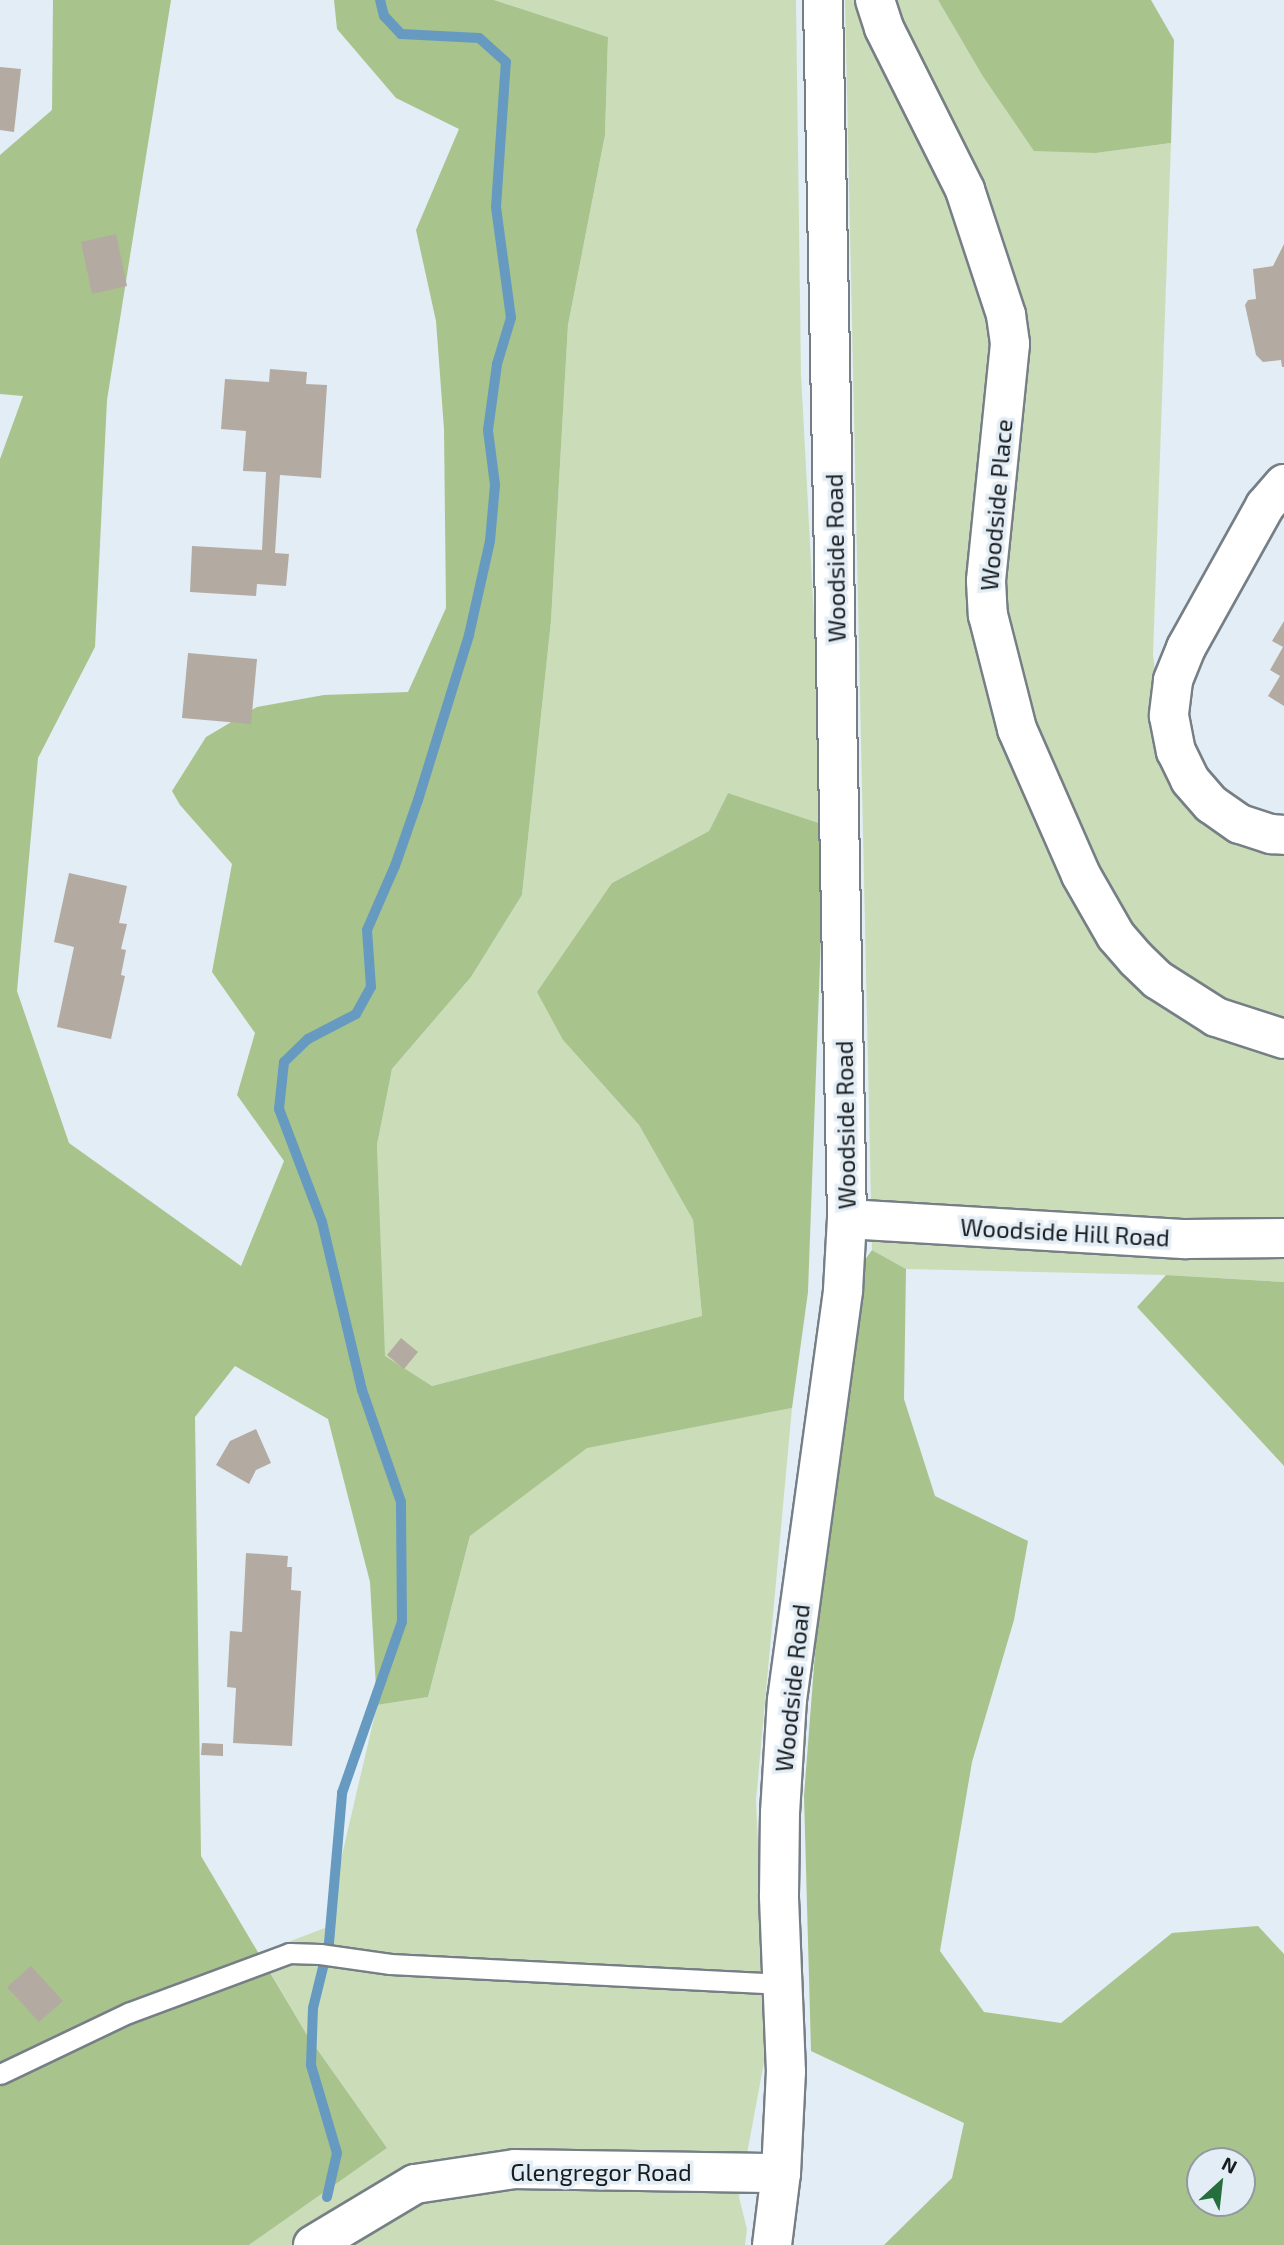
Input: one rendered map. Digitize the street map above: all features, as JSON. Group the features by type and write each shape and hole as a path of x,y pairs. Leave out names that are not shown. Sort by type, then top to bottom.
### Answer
{"street":[{"name":"Woodside Road","path":"772,2245 781,2173 786,2072 780,1813 787,1700 843,1290 846,1219 823,0"},
{"name":"Woodside Place","path":"875,0 884,28 965,190 1006,315 1010,344 986,581 988,615 1017,729 1081,875 1116,936 1129,952 1158,980 1189,1002 1216,1017 1284,1039"},
{"path":"1284,484 1265,506 1186,648 1173,681 1169,716 1176,751 1190,780 1211,804 1240,824 1271,834 1284,835"},
{"name":"Woodside Hill Road","path":"846,1219 1186,1239 1284,1238"},
{"name":"Glengregor Road","path":"313,2245 415,2185 515,2169 781,2173"}],"lane":[{"path":"0,2074 128,2012 289,1953 320,1954 350,1960 783,1984"}],"green space":[{"path":"53,0 171,0 107,400 95,647 38,758 17,991 69,1143 241,1266 284,1161 237,1095 255,1033 212,972 232,864 180,805 172,791 206,737 257,707 324,695 408,692 446,608 444,429 436,321 416,230 459,129 396,98 337,29 334,0 494,0 608,37 605,135 568,325 551,621 522,895 471,977 392,1069 377,1145 385,1356 432,1386 702,1316 693,1220 639,1125 563,1040 537,992 612,883 709,831 728,793 825,825 808,1292 792,1408 587,1448 470,1536 428,1697 377,1705 370,1582 328,1419 235,1366 195,1417 201,1856 307,2035 387,2148 249,2245 0,2245 0,459 23,396 0,394 0,155 52,110"},
{"path":"494,0 796,0 801,374 825,825 728,793 709,831 612,883 563,1040 639,1125 693,1220 702,1316 432,1386 384,1356 377,1145 392,1069 471,977 522,895 551,621 568,325 605,135 608,37"},
{"path":"845,0 938,0 982,75 1096,153 1171,143 1153,655 1169,778 1284,848 1284,1282 1166,1275 906,1269 872,1250"},
{"path":"938,0 1151,0 1174,40 1171,143 1096,153 1034,151 982,75"},
{"path":"872,1250 906,1269 904,1399 935,1496 1028,1541 1014,1620 972,1762 940,1951 984,2012 1061,2023 1172,1933 1258,1926 1284,1954 1284,2245 884,2245 952,2178 964,2123 811,2051 804,1796 843,1290"},
{"path":"1166,1275 1284,1282 1284,1466 1137,1307"},
{"path":"792,1408 756,1800 767,2046 739,2197 747,2229 745,2245 249,2245 387,2148 307,2035 259,1953 325,1928 377,1705 428,1697 470,1536 587,1447"}],"building":[{"path":"0,67 21,69 14,132 0,130"},
{"path":"116,234 127,286 92,294 81,242"},
{"path":"1284,244 1282,367 1281,360 1263,362 1256,355 1245,305 1248,300 1256,299 1253,269 1273,266"},
{"path":"270,369 307,372 306,384 327,385 321,478 280,475 275,553 289,554 286,586 257,584 256,596 190,592 192,546 262,550 266,472 243,471 246,431 221,429 225,379 269,382"},
{"path":"1284,621 1284,706 1268,696 1280,676 1270,670 1283,647 1272,641"},
{"path":"188,653 257,659 251,724 182,718"},
{"path":"69,873 127,886 119,923 127,924 121,949 126,950 121,975 125,976 111,1039 57,1027 74,947 54,942"},
{"path":"401,1338 418,1352 404,1369 387,1355"},
{"path":"256,1429 271,1463 256,1470 249,1484 216,1465 230,1441"},
{"path":"246,1553 288,1556 287,1567 292,1567 291,1590 301,1591 292,1746 233,1743 236,1688 227,1687 230,1631 242,1632"},
{"path":"202,1743 223,1744 223,1756 201,1755"},
{"path":"31,1966 63,2001 39,2022 7,1987"}],"waterway":[{"path":"327,2197 337,2153 311,2065 313,2008 329,1943 342,1793 402,1622 401,1502 362,1390 322,1222 279,1109 284,1062 308,1039 356,1014 371,987 367,930 395,866 418,800 469,635 490,541 495,485 488,430 497,364 511,318 496,207 506,62 479,38 401,34 384,16 380,0"}]}
